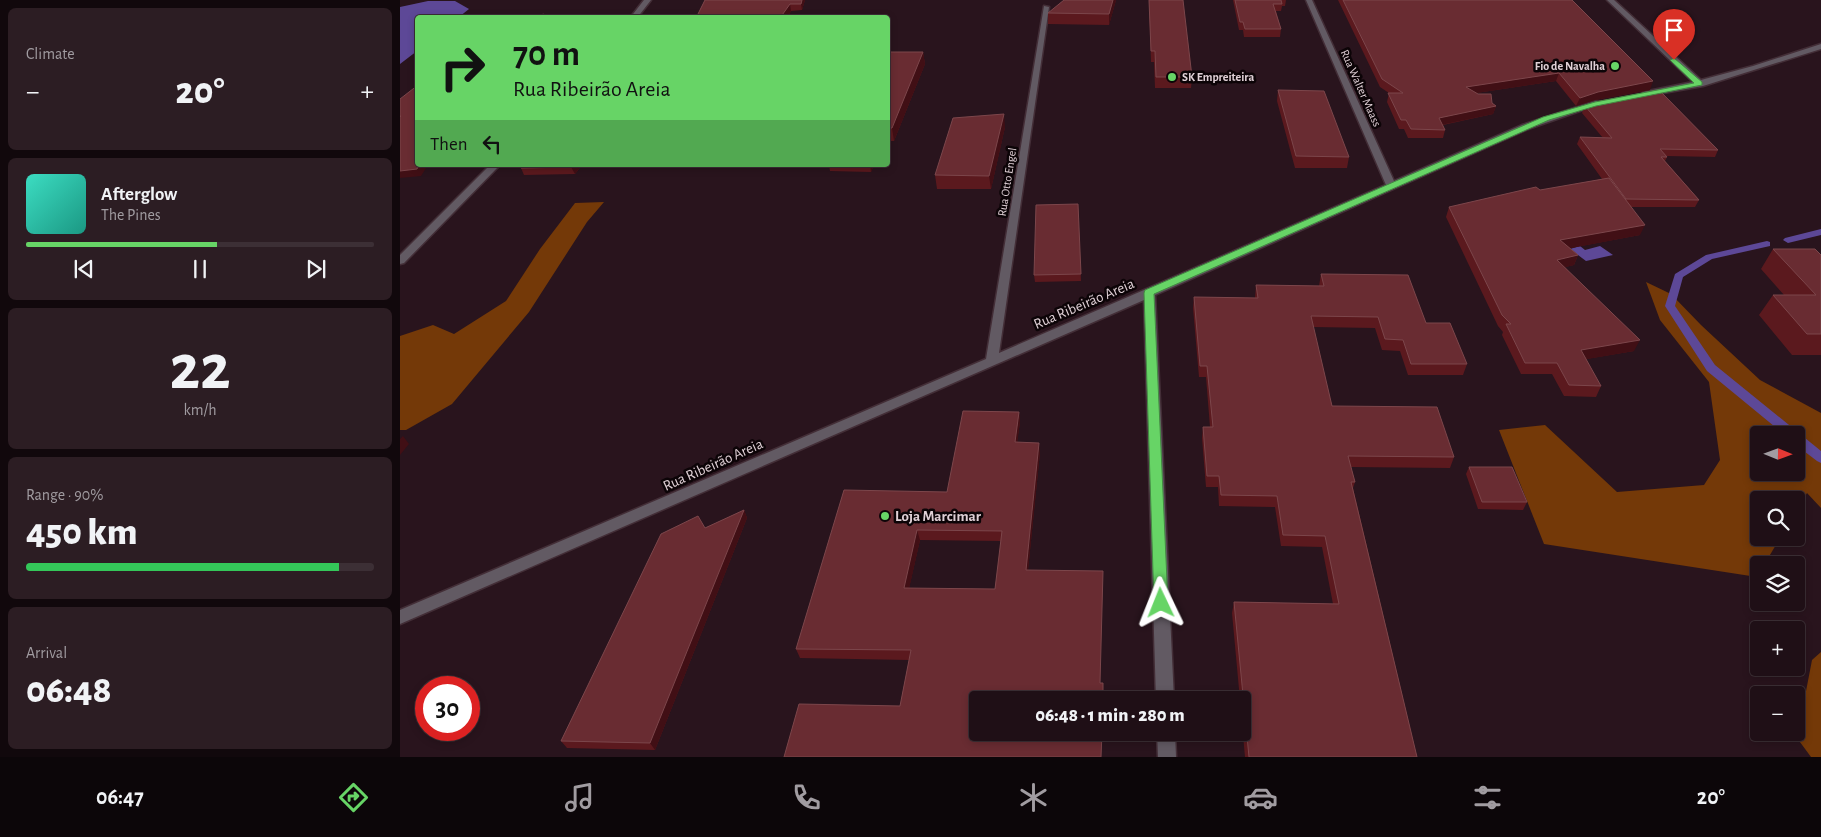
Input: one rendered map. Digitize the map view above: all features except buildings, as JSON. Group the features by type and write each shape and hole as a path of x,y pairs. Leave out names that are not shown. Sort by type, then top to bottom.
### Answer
{"street":[{"path":"636,15 648,0"},
{"name":"Rua Walter Maass","path":"1309,0 1391,186"},
{"path":"1610,0 1700,84"},
{"name":"Rua Otto Engel","path":"992,360 1046,7"},
{"path":"1636,96 1700,84 1773,64 1821,46"},
{"name":"Rua Ribeirão Areia","path":"400,617 1546,119 1609,101"},
{"path":"400,261 493,167"},
{"path":"1149,293 1165,691"},
{"path":"1166,741 1167,757"}],"shaded area":[{"path":"428,1 455,1 469,9 462,15 415,15 415,53 400,64 400,7"},
{"path":"604,202 587,222 529,312 452,404 406,430 400,430 400,336 433,325 454,334 506,301 540,249 575,203"},
{"path":"1580,246 1585,250 1600,246 1613,255 1586,261 1570,249"},
{"path":"1646,282 1671,294 1760,380 1821,413 1821,508 1807,493 1805,496 1805,491 1750,491 1750,546 1775,546 1769,556 1750,556 1750,576 1544,544 1499,430 1545,425 1617,492 1704,485 1720,460 1709,382 1660,320"},
{"path":"1821,652 1821,757 1811,757 1799,741 1805,741 1805,696 1812,660"}],"waterway":[{"path":"1788,240 1821,232"},
{"path":"1767,244 1709,257 1678,276 1670,306 1711,368 1782,426"},
{"path":"1805,445 1821,458"}],"place":[{"name":"Fio de Navalha","path":"1615,66"},
{"name":"SK Empreiteira","path":"1172,77"},
{"name":"Loja Marcimar","path":"885,516"}],"route":[{"path":"1161,603 1149,293 1508,134 1546,119 1595,104 1700,84 1674,60"}]}
